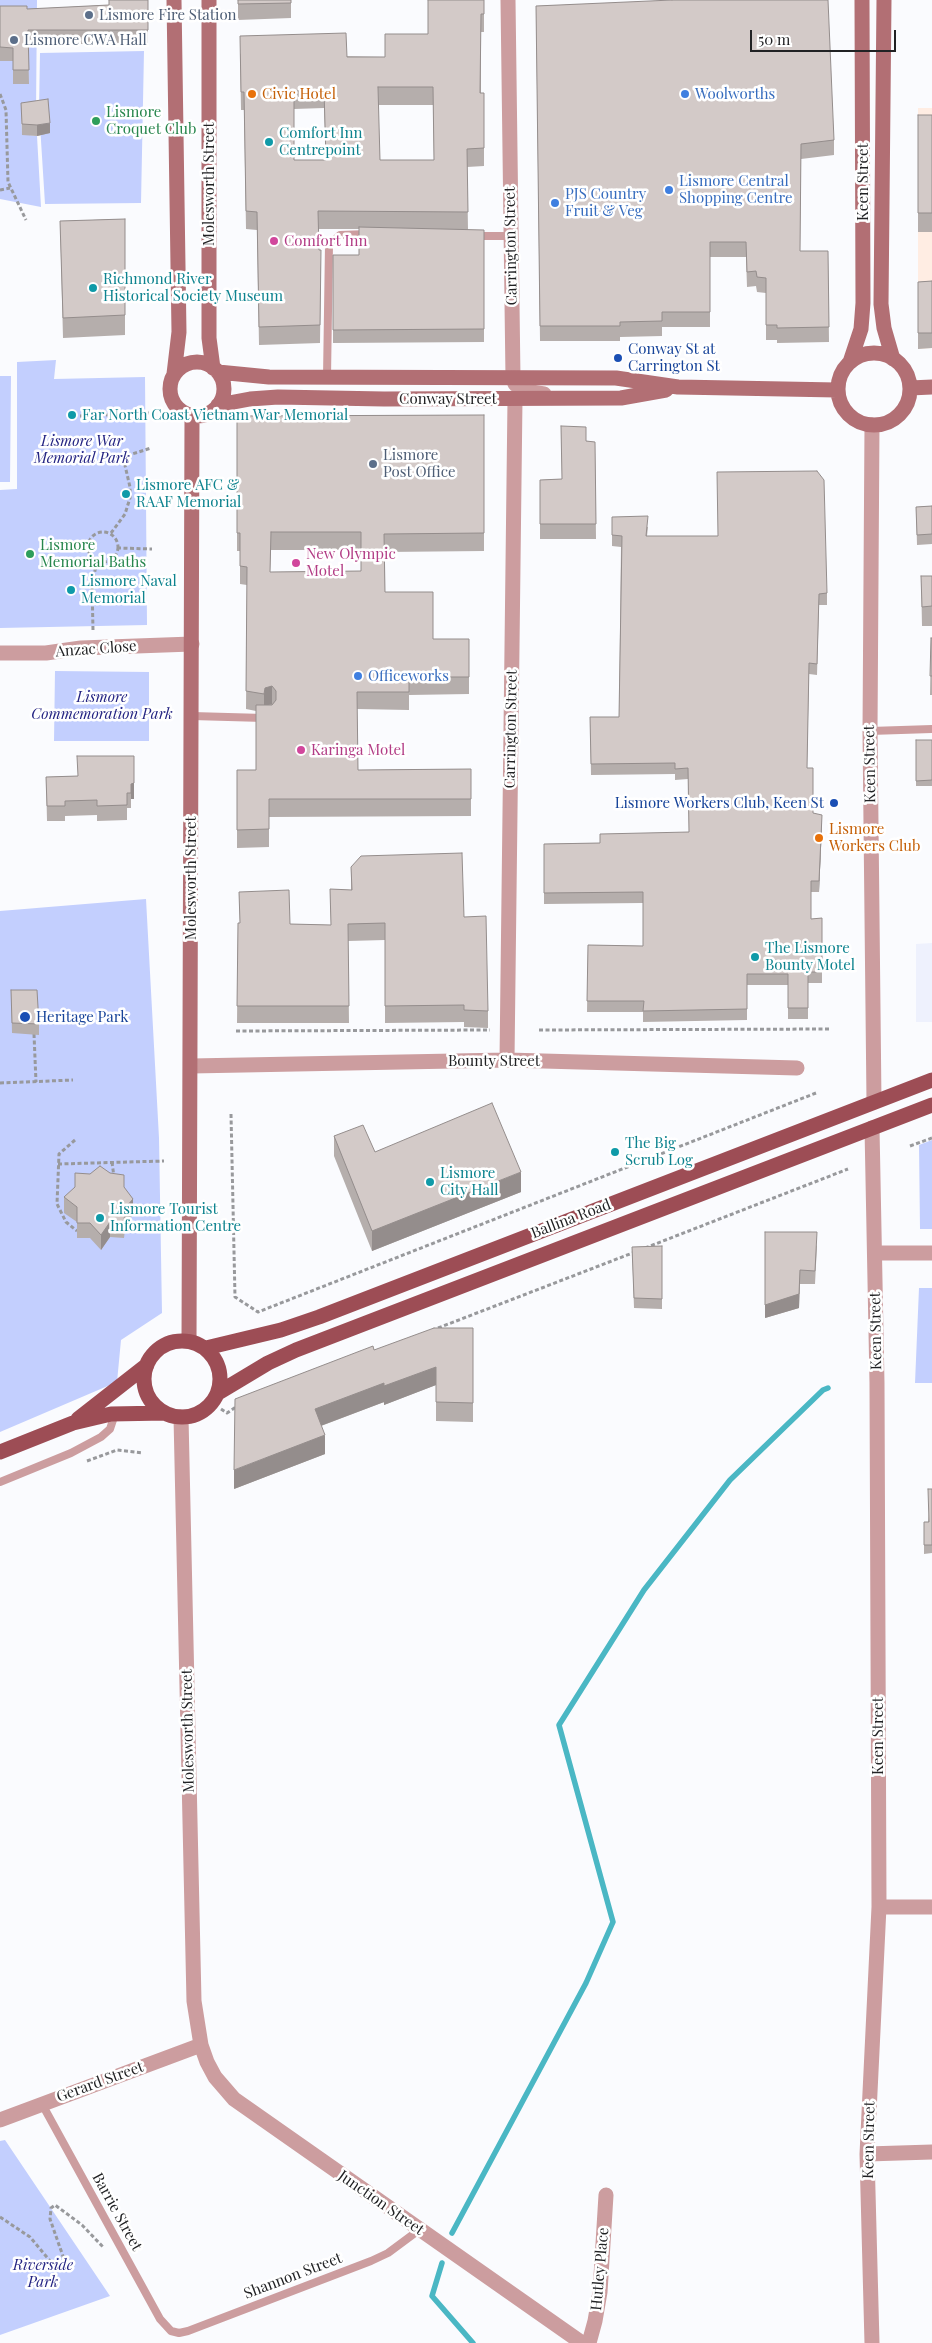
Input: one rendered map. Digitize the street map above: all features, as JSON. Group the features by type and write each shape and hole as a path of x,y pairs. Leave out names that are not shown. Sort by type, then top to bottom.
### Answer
{"main road":[{"name":"Ballina Road","path":"206,1348 281,1330 319,1317 932,1080"},
{"name":"Ballina Road","path":"215,1398 268,1363 296,1350 932,1105"},
{"path":"0,1452 73,1423 111,1414 165,1413 181,1417 192,1416 203,1411 215,1398 220,1384 218,1364 206,1348 189,1341 168,1343 155,1352 146,1365 73,1423"},
{"path":"146,1365 144,1376 149,1397 155,1406 165,1413"}],"street":[{"path":"174,0 179,332 174,374 170,386 172,399 180,410 192,416 207,414 218,405 224,389 216,370 202,362 189,363 174,374"},
{"name":"Molesworth Street","path":"209,0 209,338 216,370"},
{"name":"Carrington Street","path":"508,0 513,378"},
{"name":"Keen Street","path":"850,362 861,329 863,303 862,0"},
{"name":"Keen Street","path":"884,0 881,304 884,328 893,359"},
{"path":"871,353 882,354 902,366 910,388 903,410 895,418 884,424 862,424 844,410 837,390 843,370 850,362 871,353"},
{"name":"Conway Street","path":"216,370 269,377 616,378 678,388 837,390"},
{"path":"513,378 519,388 532,393 621,398"},
{"path":"910,388 932,387"},
{"name":"Conway Street","path":"218,405 250,399 278,397 621,398 678,388"},
{"name":"Carrington Street","path":"507,1060 515,399"},
{"name":"Molesworth Street","path":"189,1341 192,416"},
{"name":"Keen Street","path":"872,425 870,731 874,1102"},
{"name":"Anzac Close","path":"0,653 46,653 81,648 192,644"},
{"name":"Bounty Street","path":"191,1066 507,1060 797,1068"},
{"name":"Keen Street","path":"872,1128 877,1383 878,1907 867,2154 872,2343"},
{"path":"875,1252 932,1253"},
{"name":"Molesworth Street","path":"181,1417 194,2001 201,2045"},
{"path":"878,1907 932,1907"},
{"name":"Gerard Street","path":"0,2120 201,2045"},
{"name":"Junction Street","path":"201,2045 215,2077 234,2099 582,2343"},
{"path":"867,2154 932,2152"},
{"name":"Hutley Place","path":"588,2343 595,2321 600,2292 606,2195"}],"lane":[{"path":"327,377 329,244 340,235 373,234"},
{"path":"460,235 511,236"},
{"path":"192,716 270,718 270,709"},
{"path":"870,731 932,729"},
{"path":"0,1482 101,1437 110,1429 111,1414"},
{"name":"Barrie Street","path":"42,2104 160,2319 171,2331"},
{"name":"Shannon Street","path":"171,2331 180,2333 188,2331 371,2261 388,2253 419,2230"}],"path":[{"path":"0,94 6,110 6,173 10,188 26,220"},
{"path":"0,190 10,188"},
{"path":"80,416 150,413"},
{"path":"111,532 125,514 130,498 130,487 124,461 126,456 151,448"},
{"path":"103,531 111,532 116,539 117,548 110,560 97,561 90,555 89,546 95,534 103,531"},
{"path":"60,549 89,546"},
{"path":"117,548 152,549"},
{"path":"93,631 92,585 97,561"},
{"name":"Bounty Street","path":"539,1030 829,1029"},
{"name":"Bounty Street","path":"236,1032 490,1030"},
{"path":"34,1034 36,1082"},
{"path":"0,1083 73,1080"},
{"name":"Ballina Road","path":"231,1114 235,1297 246,1306 258,1312 816,1092"},
{"path":"910,1146 932,1138"},
{"path":"75,1140 59,1154 57,1204 66,1222 77,1231"},
{"path":"58,1164 164,1161"},
{"path":"112,1162 114,1180"},
{"path":"437,1329 848,1169"},
{"path":"215,1398 227,1413 245,1404"},
{"path":"0,2217 30,2237 56,2268 61,2267 64,2259 50,2220 51,2208 55,2205 82,2226 106,2250"}],"shaded area":[{"path":"918,108 932,108 932,348 918,349"},
{"path":"932,943 932,1022 916,1022 916,944"}],"green space":[{"path":"0,0 37,0 36,111 21,112 22,134 37,136 41,207 0,199"},
{"name":"Lismore Croquet Club","path":"144,51 141,203 45,204 39,109 40,53"},
{"name":"Lismore War Memorial Park","path":"56,360 54,379 145,377 147,625 0,628 0,490 17,489 17,362"},
{"path":"0,376 11,376 10,482 0,482"},
{"name":"Lismore Commemoration Park","path":"55,671 149,672 149,741 54,741"},
{"name":"Heritage Park","path":"146,899 159,1138 162,1313 121,1340 117,1382 0,1432 0,911"},
{"path":"932,1140 932,1229 920,1229 919,1145"},
{"path":"919,1288 932,1288 932,1383 915,1383"},
{"name":"Riverside Park","path":"5,2140 110,2296 0,2335 0,2141"}],"building":[{"path":"109,0 148,0 148,30 28,30 29,70 13,70 13,48 0,47 0,6 27,6 27,9 109,5"},
{"path":"238,0 291,0 291,3 238,4"},
{"path":"428,0 484,0 484,14 481,14 480,93 484,93 484,148 467,149 468,212 318,211 319,250 321,250 320,325 259,327 257,212 246,211 244,92 241,92 240,36 346,33 347,57 385,57 385,34 428,34","holes":["378,87 433,87 434,160 380,160","324,90 326,160 294,160 294,91"]},
{"name":"Lismore Central Shopping Centre","path":"672,0 828,0 834,140 801,144 800,251 828,251 829,327 777,328 777,325 766,325 766,278 757,277 756,271 747,272 746,242 710,242 710,312 662,312 662,321 620,322 620,326 540,326 536,6"},
{"path":"48,99 50,123 37,125 22,124 21,103"},
{"path":"918,115 932,115 932,213 918,213"},
{"name":"Richmond River Historical Society Museum","path":"125,219 125,315 63,318 60,221"},
{"path":"359,227 484,230 484,329 333,330 333,255 359,255"},
{"path":"932,281 932,333 918,333 918,282"},
{"path":"484,415 484,533 384,534 385,592 433,592 433,639 469,639 469,677 409,677 409,692 357,692 358,770 471,769 471,799 269,799 269,829 237,830 237,770 256,770 256,705 272,705 276,700 276,691 272,686 265,688 264,694 246,691 247,567 240,566 240,533 237,533 237,416","holes":["271,532 361,532 361,571 270,572"]},
{"path":"561,426 586,427 586,441 595,442 596,524 540,524 540,480 562,479"},
{"path":"817,471 824,480 827,593 819,594 817,664 809,663 807,768 813,768 813,813 822,815 819,881 811,881 811,919 822,918 822,972 808,972 808,1008 788,1008 788,974 747,974 747,1009 643,1011 644,1001 587,1001 588,945 643,946 643,892 544,893 544,844 600,843 600,834 689,832 688,768 675,769 675,763 591,764 590,717 619,717 622,536 612,535 612,517 648,516 646,536 718,536 717,472"},
{"path":"932,506 932,534 917,535 916,507"},
{"path":"921,576 932,576 932,606 922,607"},
{"path":"931,638 932,676 930,676"},
{"path":"916,740 932,740 932,780 916,781"},
{"path":"77,756 134,756 134,783 131,784 131,793 127,793 127,805 97,806 97,800 65,801 65,806 47,806 46,777 78,776"},
{"path":"462,853 464,917 486,916 488,1011 464,1010 464,1005 385,1006 385,923 348,924 349,1006 237,1006 238,923 240,923 239,892 289,890 290,924 331,925 330,889 352,890 351,867 361,856"},
{"name":"Heritage Park","path":"11,990 37,990 39,1024 12,1023"},
{"name":"Lismore City Hall","path":"492,1103 521,1172 372,1231 334,1136 363,1125 375,1152"},
{"name":"Lismore Tourist Information Centre","path":"100,1166 110,1173 124,1175 124,1187 133,1199 125,1208 124,1222 110,1222 101,1235 90,1223 77,1223 77,1207 64,1197 75,1187 75,1173 90,1174"},
{"path":"765,1232 817,1232 815,1271 800,1270 799,1294 765,1305"},
{"path":"662,1246 662,1299 634,1298 632,1247"},
{"path":"434,1328 473,1328 473,1403 436,1402 436,1367 384,1386 384,1383 315,1409 325,1435 234,1470 235,1399 373,1346 374,1350"},
{"path":"928,1489 932,1489 932,1545 924,1545 924,1522 929,1522"}],"waterway":[{"path":"452,2233 586,1983 613,1922 559,1725 644,1590 730,1480 823,1390 828,1388"},
{"path":"442,2263 432,2296 473,2343"}],"place":[{"name":"Lismore Fire Station","path":"89,15"},
{"name":"Lismore CWA Hall","path":"14,40"},
{"name":"Civic Hotel","path":"252,94"},
{"name":"Woolworths","path":"685,94"},
{"name":"Lismore Croquet Club","path":"96,121"},
{"name":"Comfort Inn Centrepoint","path":"269,142"},
{"name":"Lismore Central Shopping Centre","path":"669,190"},
{"name":"PJS Country Fruit & Veg","path":"555,203"},
{"name":"Comfort Inn","path":"274,241"},
{"name":"Richmond River Historical Society Museum","path":"93,288"},
{"name":"Conway St at Carrington St","path":"618,358"},
{"name":"Far North Coast Vietnam War Memorial","path":"72,415"},
{"name":"Lismore Post Office","path":"373,464"},
{"name":"Lismore AFC & RAAF Memorial","path":"126,494"},
{"name":"Lismore Memorial Baths","path":"30,554"},
{"name":"New Olympic Motel","path":"296,563"},
{"name":"Lismore Naval Memorial","path":"71,590"},
{"name":"Officeworks","path":"358,676"},
{"name":"Karinga Motel","path":"301,750"},
{"name":"Lismore Workers Club, Keen St","path":"834,803"},
{"name":"Lismore Workers Club","path":"819,838"},
{"name":"The Lismore Bounty Motel","path":"755,957"},
{"name":"Heritage Park","path":"25,1017"},
{"name":"The Big Scrub Log","path":"615,1152"},
{"name":"Lismore City Hall","path":"430,1182"},
{"name":"Lismore Tourist Information Centre","path":"100,1218"}]}
